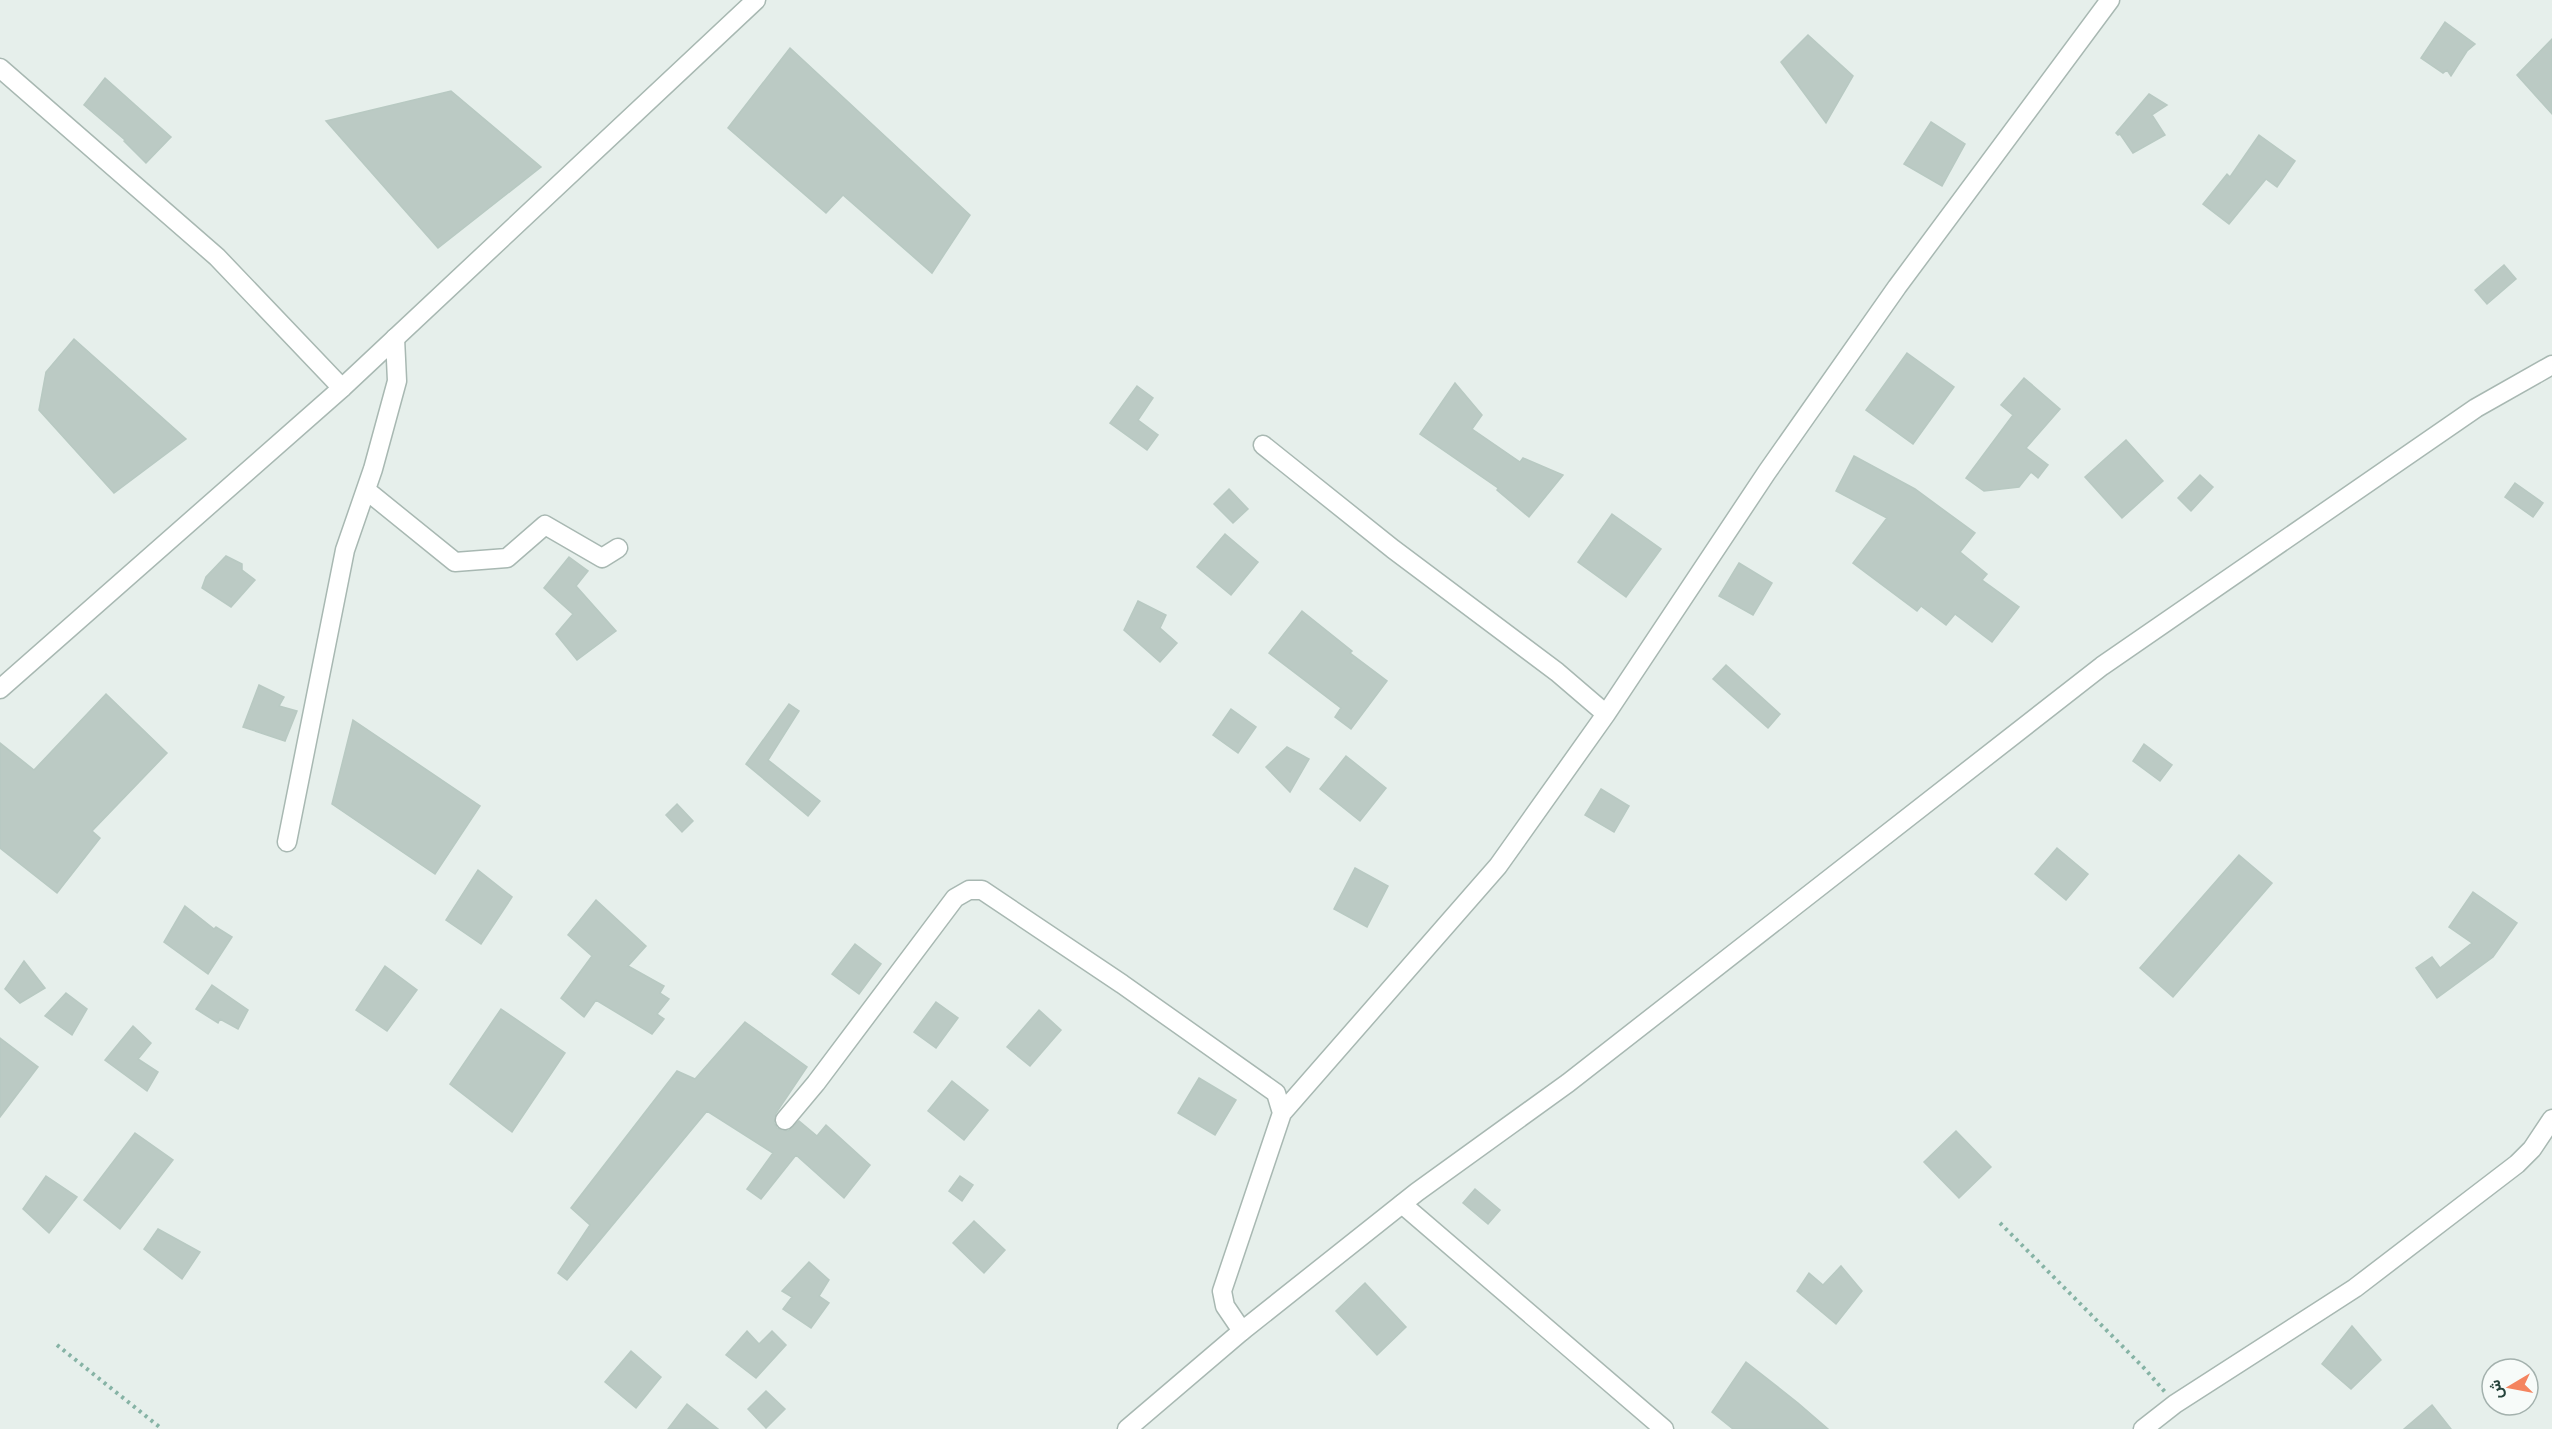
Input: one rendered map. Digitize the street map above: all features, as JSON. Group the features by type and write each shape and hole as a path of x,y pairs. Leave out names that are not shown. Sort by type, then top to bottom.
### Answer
{"street":[{"path":"0,688 342,388 756,0"},
{"path":"1242,1331 1225,1306 1222,1291 1282,1113 1498,866 1606,714 1767,472 1890,297 2110,0"},
{"path":"0,68 216,256 342,388"},
{"path":"287,843 345,550 366,490 397,381 395,338"},
{"path":"1127,1429 1242,1331 1402,1204 1568,1083 2102,666 2476,408 2552,365"},
{"path":"1263,445 1393,549 1557,672 1606,714"},
{"path":"366,490 455,562 507,558 545,525 602,558 618,548"},
{"path":"785,1120 816,1083 955,897 969,890 982,890 1268,1087 1276,1093 1282,1113"},
{"path":"2143,1429 2175,1404 2365,1281 2517,1164 2532,1149 2552,1119"},
{"path":"1402,1204 1664,1429"}],"path":[{"path":"2000,1222 2145,1369 2175,1404"},
{"path":"57,1345 162,1429"}],"building":[{"path":"2445,22 2475,44 2467,51 2451,76 2447,70 2443,73 2421,58"},
{"path":"1808,35 1853,76 1826,123 1781,62"},
{"path":"2552,39 2552,114 2517,75"},
{"path":"790,48 970,215 932,273 843,195 826,213 728,128"},
{"path":"105,78 171,137 146,163 125,140 84,105"},
{"path":"451,91 541,167 438,248 326,121"},
{"path":"2149,94 2167,105 2152,115 2165,135 2133,153 2120,134 2116,133"},
{"path":"1931,122 1965,144 1942,186 1904,164"},
{"path":"2259,135 2295,161 2277,187 2266,179 2229,224 2203,204 2227,174 2230,177"},
{"path":"2504,265 2516,279 2487,304 2475,290"},
{"path":"74,339 186,439 114,493 39,410 46,372"},
{"path":"1907,353 1954,387 1913,444 1866,410"},
{"path":"2024,378 2060,409 2026,448 2048,465 2038,478 2031,472 2019,487 1984,491 1966,478 2013,415 2001,405"},
{"path":"1455,383 1482,415 1472,429 1520,462 1523,458 1563,475 1529,517 1497,490 1498,488 1420,434"},
{"path":"1137,386 1153,398 1138,420 1158,435 1147,450 1110,423"},
{"path":"2126,440 2163,481 2122,518 2085,477"},
{"path":"1854,456 1915,489 1975,533 1960,552 1987,574 1982,580 2019,607 1992,642 1955,614 1946,625 1921,606 1917,611 1853,563 1887,518 1836,491"},
{"path":"2200,475 2213,487 2191,511 2178,498"},
{"path":"2515,483 2543,503 2533,517 2505,497"},
{"path":"1229,489 1248,509 1233,523 1214,504"},
{"path":"1612,514 1661,549 1626,597 1578,562"},
{"path":"1225,534 1258,562 1231,595 1197,567"},
{"path":"226,556 242,564 242,570 255,580 231,607 202,588 206,577"},
{"path":"569,557 588,571 576,586 616,631 577,660 556,634 573,614 544,588"},
{"path":"1739,563 1772,583 1753,615 1719,596"},
{"path":"1138,601 1166,615 1160,628 1177,643 1160,662 1124,630"},
{"path":"1302,611 1352,651 1350,653 1387,681 1351,729 1335,717 1341,708 1269,653"},
{"path":"1726,665 1780,714 1768,728 1713,679"},
{"path":"259,685 284,697 279,706 297,711 285,741 243,727"},
{"path":"106,694 167,753 92,831 100,838 57,893 0,848 0,743 34,770"},
{"path":"789,704 799,711 768,760 820,801 808,816 746,764"},
{"path":"1231,709 1256,727 1238,753 1213,735"},
{"path":"353,720 480,806 435,874 332,804"},
{"path":"2144,744 2172,765 2160,781 2133,761"},
{"path":"1287,747 1309,759 1290,792 1266,767"},
{"path":"1346,756 1386,788 1360,821 1320,789"},
{"path":"1601,789 1629,806 1614,832 1585,815"},
{"path":"677,804 693,821 682,832 666,815"},
{"path":"2057,848 2088,874 2066,900 2035,874"},
{"path":"2239,855 2272,883 2173,997 2140,968"},
{"path":"1355,868 1388,886 1367,927 1334,909"},
{"path":"478,870 512,897 481,944 446,920"},
{"path":"2473,892 2517,923 2493,957 2437,998 2416,968 2432,957 2440,968 2472,943 2449,927"},
{"path":"596,900 646,946 628,966 664,986 660,993 669,999 657,1014 664,1019 652,1034 596,1000 584,1017 561,998 592,956 568,935"},
{"path":"185,906 214,929 216,927 232,937 208,974 164,942"},
{"path":"855,944 881,964 859,994 832,974"},
{"path":"24,961 45,988 20,1003 5,989"},
{"path":"385,966 417,990 387,1031 356,1010"},
{"path":"212,985 248,1010 238,1029 220,1019 218,1023 196,1009"},
{"path":"66,993 87,1009 72,1035 45,1016"},
{"path":"936,1002 958,1018 936,1048 914,1032"},
{"path":"501,1009 565,1053 512,1132 450,1084"},
{"path":"1039,1010 1061,1030 1030,1066 1007,1047"},
{"path":"745,1022 807,1067 776,1113 774,1123 777,1128 788,1131 799,1121 817,1136 826,1125 870,1165 844,1198 796,1155 761,1199 747,1189 773,1153 707,1111 567,1280 558,1273 590,1225 571,1208 677,1071 695,1079"},
{"path":"133,1026 151,1043 138,1059 158,1072 147,1091 105,1060"},
{"path":"0,1038 38,1067 0,1117"},
{"path":"1199,1078 1236,1100 1215,1135 1178,1113"},
{"path":"952,1081 988,1110 964,1140 928,1111"},
{"path":"1956,1131 1991,1167 1959,1198 1924,1162"},
{"path":"135,1133 173,1160 120,1229 84,1200"},
{"path":"46,1176 77,1197 49,1233 23,1209"},
{"path":"960,1176 973,1185 962,1201 949,1191"},
{"path":"1475,1189 1500,1210 1488,1224 1463,1203"},
{"path":"974,1221 1005,1250 984,1273 953,1243"},
{"path":"158,1229 200,1252 182,1279 144,1249"},
{"path":"809,1262 829,1280 819,1296 829,1303 811,1328 783,1309 792,1297 782,1291"},
{"path":"1841,1266 1862,1291 1836,1324 1797,1291 1809,1273 1823,1285"},
{"path":"1365,1283 1406,1327 1377,1355 1336,1311"},
{"path":"2352,1326 2381,1360 2351,1389 2322,1364"},
{"path":"747,1331 759,1344 772,1331 786,1345 756,1378 726,1355"},
{"path":"631,1351 661,1377 636,1408 605,1382"},
{"path":"1746,1362 1828,1429 1733,1429 1712,1412"},
{"path":"766,1391 785,1409 766,1428 748,1409"},
{"path":"687,1404 718,1429 668,1429"},
{"path":"2432,1405 2451,1429 2404,1429"}]}
